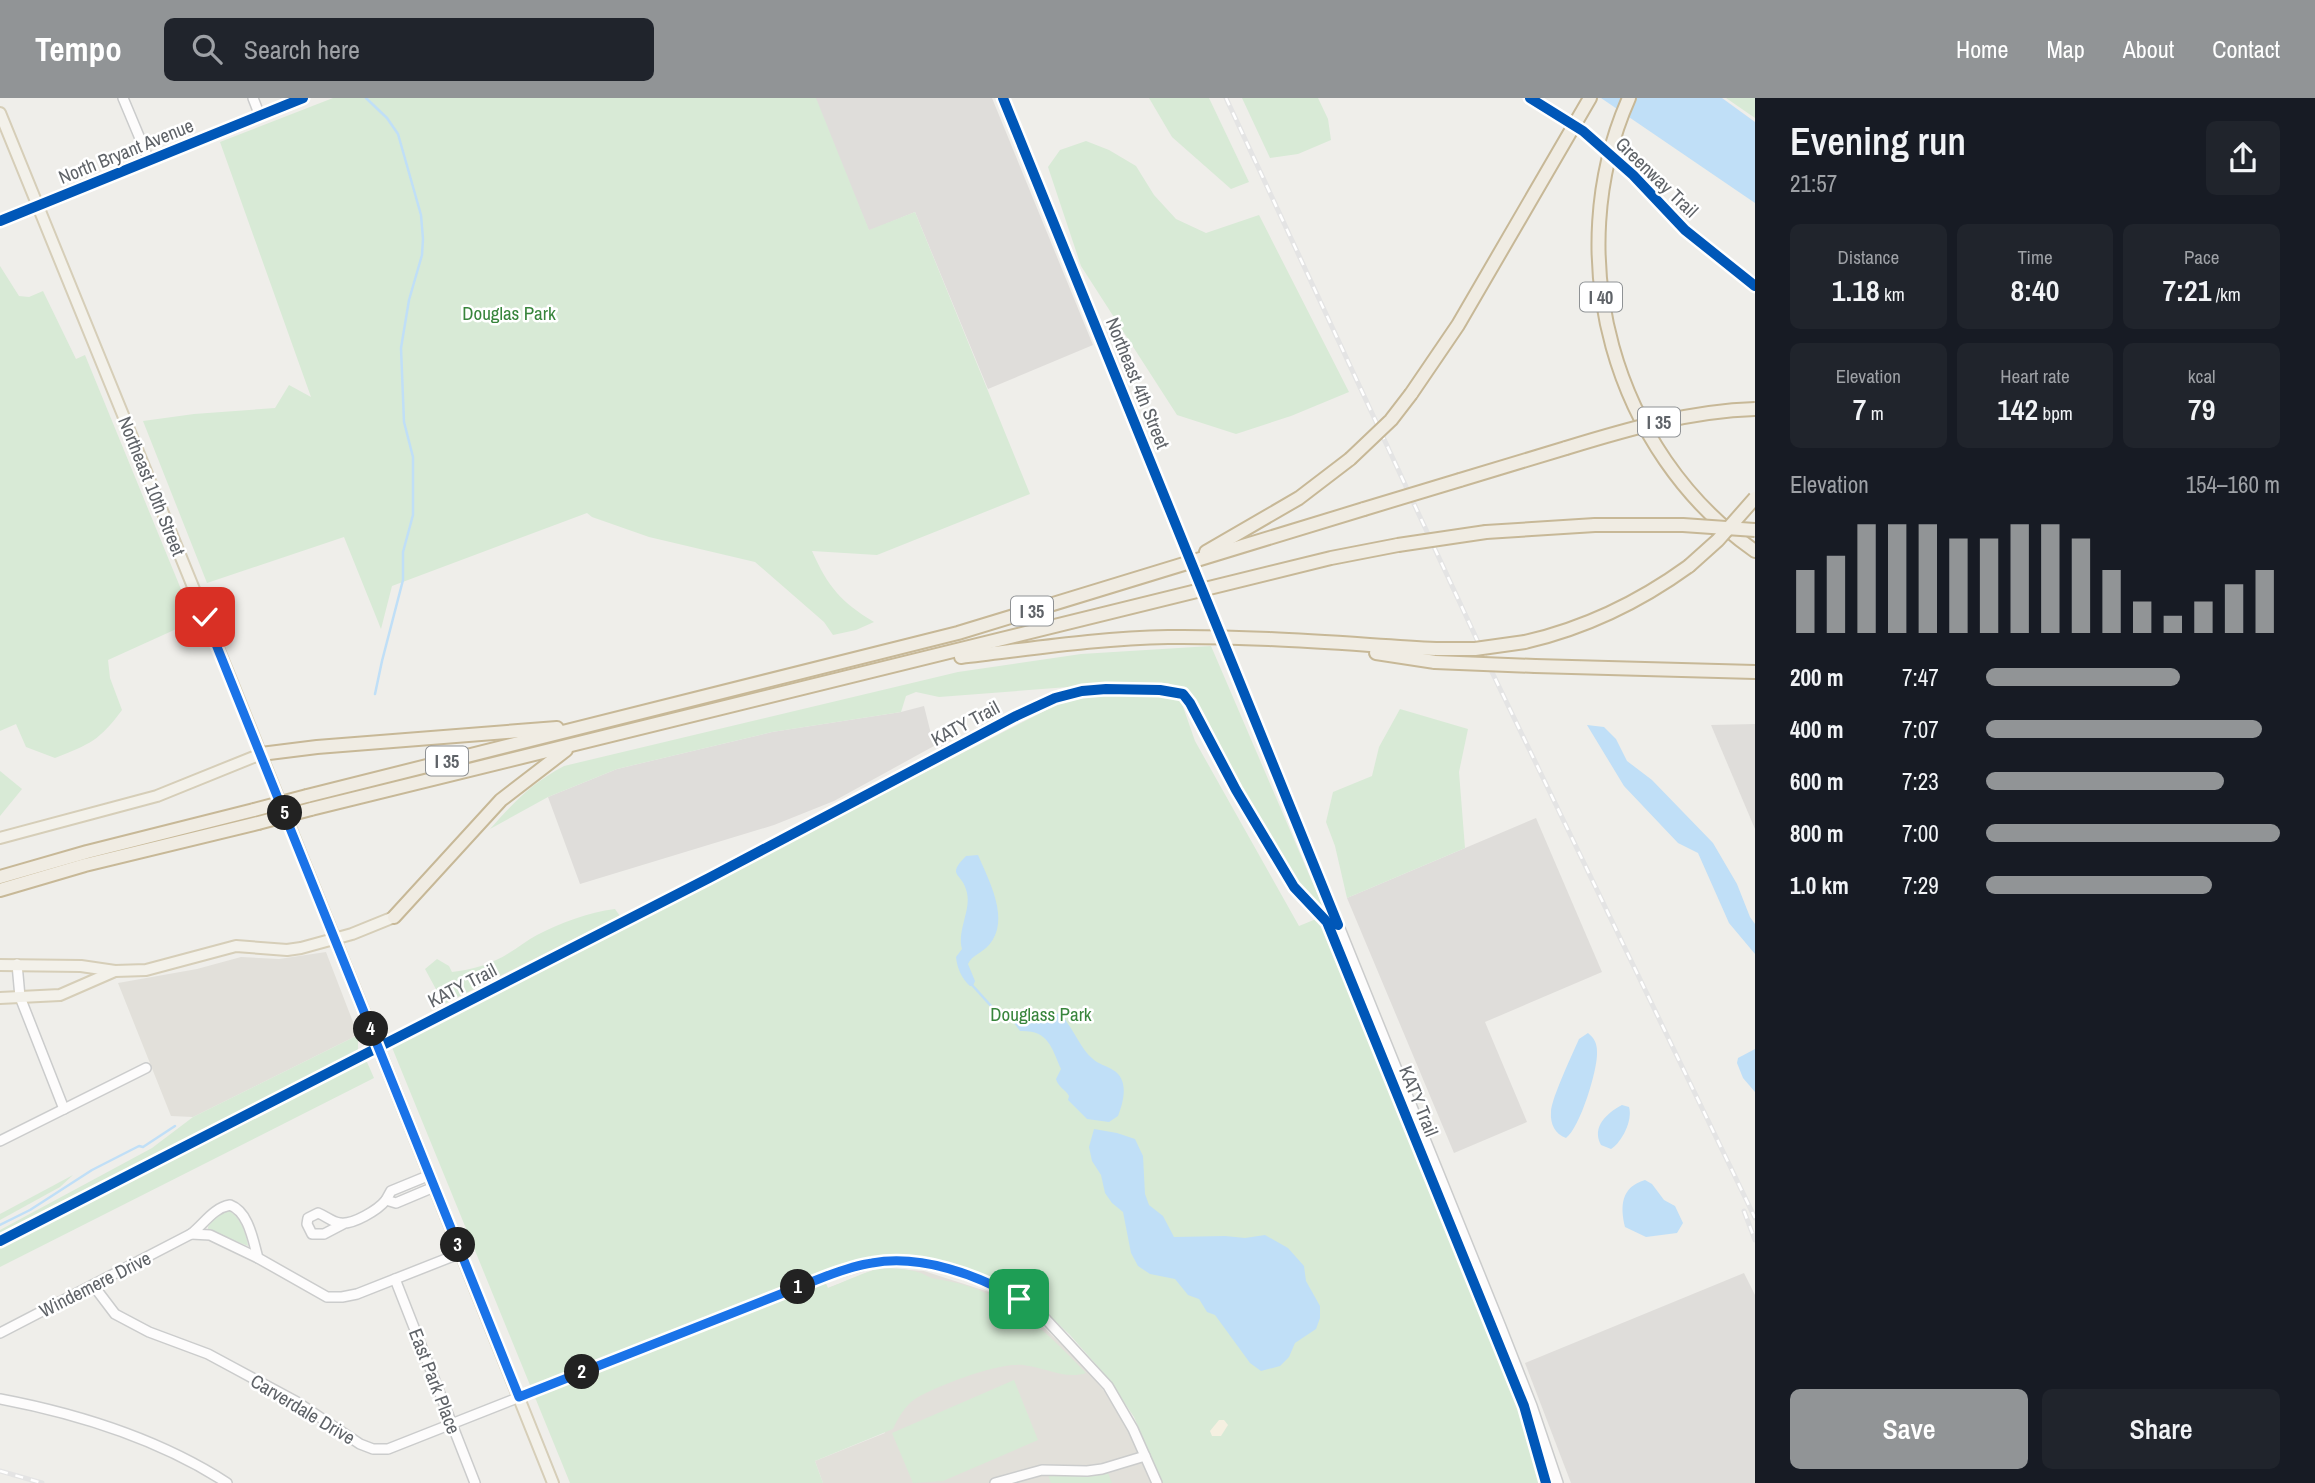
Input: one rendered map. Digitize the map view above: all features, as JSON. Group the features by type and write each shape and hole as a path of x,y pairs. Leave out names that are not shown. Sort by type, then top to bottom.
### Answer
{"highway":[{"path":"1180,566 1299,498 1350,460 1391,420 1458,325 1590,98"},
{"name":"I 40","path":"1629,98 1605,175 1598,245 1605,320 1620,374 1637,413 1666,462 1698,501 1755,551"},
{"name":"I 35","path":"0,890 85,865 258,823 309,803 587,726 946,636 1630,429 1674,418 1755,409"},
{"path":"1435,655 1525,642 1576,628 1637,601 1689,566 1718,540 1755,498"},
{"name":"I 35","path":"0,877 254,810 309,803 572,746 1331,558 1486,532 1595,525 1683,525 1755,530"},
{"path":"912,663 1104,641 1165,637 1238,637 1535,666 1755,672"},
{"path":"261,754 503,730 587,726"},
{"path":"394,918 501,800 572,746"}],"main road":[{"name":"Northeast 10th Street","path":"0,113 554,1483"},
{"path":"0,838 157,796 261,754"},
{"path":"0,965 81,966 115,971 162,968 236,946 287,950 335,939 394,918"},
{"path":"0,998 60,995 115,971"}],"street":[{"path":"123,98 149,160"},
{"path":"253,98 260,116"},
{"name":"North Bryant Avenue","path":"0,221 303,98"},
{"name":"Northeast 4th Street","path":"1003,98 1501,1327 1558,1483"},
{"path":"17,964 20,997 64,1109"},
{"path":"0,1141 146,1068"},
{"path":"345,1223 379,1210 391,1191 430,1175"},
{"path":"386,1200 396,1203 434,1187"},
{"name":"Windemere Drive","path":"0,1333 191,1234 214,1212 230,1205 237,1208 246,1220 258,1258"},
{"path":"191,1234 210,1235 258,1258 327,1297 357,1294 461,1253"},
{"name":"Carverdale Drive","path":"93,1285 115,1314 149,1332 208,1354 297,1402 360,1444 373,1449 388,1449 849,1268 874,1262 915,1262 950,1269 981,1280 1042,1315 1108,1386 1129,1420 1157,1483"},
{"name":"East Park Place","path":"396,1279 475,1483"},
{"path":"0,1399 100,1423 166,1451 227,1483"},
{"path":"995,1483 1042,1470 1102,1469 1145,1456"}],"shaded area":[{"path":"814,98 992,98 1093,345 988,389 915,212 869,231"},
{"path":"924,706 934,746 834,801 774,825 580,884 548,797 617,769 772,732"},
{"path":"1755,724 1755,829 1711,725"},
{"path":"1536,818 1602,972 1485,1022 1527,1122 1454,1153 1347,898"},
{"path":"326,952 358,1035 193,1117 171,1116 118,983 197,969 241,957 279,959"},
{"path":"879,1268 924,1271 992,1293 1030,1314 1080,1362 1104,1391 1127,1428 1151,1483 823,1483 815,1461 885,1433 828,1288"},
{"path":"1744,1273 1755,1295 1755,1483 1571,1483 1525,1363"}],"green space":[{"name":"Douglas Park","path":"333,98 816,98 869,230 915,212 1030,494 877,555 812,551 837,592 853,608 874,622 856,630 833,635 824,622 755,562 649,537 587,513 392,586 381,629 344,537 207,583 143,421 275,408 289,385 311,397 220,142"},
{"path":"1149,98 1209,98 1249,182 1231,189 1172,137"},
{"path":"1242,98 1318,98 1328,119 1331,140 1298,154 1270,158"},
{"path":"1726,98 1755,98 1755,118"},
{"path":"1086,141 1109,150 1136,166 1154,195 1176,219 1206,233 1259,215 1349,392 1291,416 1236,434 1177,415 1081,266 1048,167 1060,150"},
{"path":"0,266 19,296 29,297 43,291 76,359 85,355 194,621 108,660 110,678 122,710 107,729 93,740 55,758 26,747 16,724 0,731"},
{"path":"1211,646 1326,914 1296,885 1187,692 1168,683 1068,687 939,697 916,692 906,696 901,712 772,732 617,769 548,797 490,829 524,793 564,766 958,672 1081,654"},
{"name":"Douglass Park","path":"1161,694 1181,701 1195,741 1299,926 1321,917 1521,1408 1542,1483 1161,1483 1134,1417 1107,1377 1070,1335 1038,1305 998,1282 951,1266 893,1255 857,1261 822,1274 828,1288 859,1275 889,1268 916,1272 981,1291 1001,1300 1036,1325 1086,1373 1070,1375 1031,1366 1012,1365 984,1371 937,1388 911,1402 893,1429 815,1461 823,1483 570,1483 391,1045 1060,703 1084,697"},
{"path":"1400,709 1468,729 1459,772 1465,848 1347,898 1335,846 1326,822 1333,792 1372,776 1379,747"},
{"path":"0,771 22,789 0,816"},
{"path":"615,909 620,916 444,1004 425,969 437,959 449,966 452,972 481,966 556,926 585,915"},
{"path":"358,1035 358,1053 0,1237 0,1230 152,1148 193,1117"},
{"path":"362,1061 367,1062 374,1078 0,1267 0,1248"},
{"path":"73,1175 60,1187 0,1220 0,1214"},
{"path":"227,1210 239,1220 248,1246 208,1230 218,1213"},
{"path":"1014,1380 1038,1440 943,1481 913,1483 892,1433"},
{"path":"1108,1473 1112,1483 1051,1483 1048,1475 1082,1476"}],"sand":[{"path":"1219,1420 1224,1420 1228,1425 1221,1436 1212,1436 1210,1431"}],"water":[{"path":"1601,98 1722,98 1755,122 1755,203"},
{"path":"1587,725 1604,727 1616,739 1627,761 1652,780 1713,843 1737,884 1755,924 1755,954 1729,923 1698,853 1678,843 1624,786"},
{"path":"978,855 996,900 998,924 989,945 968,964 975,981 973,986 970,986 960,973 956,957 962,949 961,935 968,900 965,886 956,871 966,856"},
{"path":"1024,1011 1043,1019 1059,1013 1088,1055 1118,1074 1124,1091 1118,1116 1109,1122 1087,1119 1068,1100 1069,1096 1056,1079 1061,1069 1047,1041 1037,1033 1020,1031 1014,1023 1018,1012"},
{"path":"1588,1033 1596,1046 1595,1071 1577,1123 1566,1138 1556,1131 1552,1124 1552,1106 1579,1039"},
{"path":"1755,1049 1755,1092 1743,1078 1737,1063 1738,1058"},
{"path":"1622,1105 1629,1107 1628,1124 1619,1141 1611,1149 1601,1145 1598,1138 1599,1127 1606,1116"},
{"path":"1094,1129 1135,1139 1143,1156 1145,1194 1149,1205 1163,1216 1174,1237 1245,1238 1265,1235 1288,1248 1304,1266 1306,1281 1320,1306 1320,1318 1316,1329 1295,1343 1289,1357 1280,1366 1261,1371 1250,1363 1215,1315 1207,1312 1199,1299 1188,1295 1175,1279 1150,1274 1138,1266 1131,1253 1123,1212 1105,1193 1101,1175 1092,1161 1089,1147"},
{"path":"1645,1180 1652,1184 1664,1200 1675,1206 1683,1223 1677,1233 1646,1237 1625,1227 1624,1198 1631,1187"}],"waterway":[{"path":"366,98 387,118 398,134 421,215 423,239 422,255 409,300 401,348 404,422 413,457 413,515 403,552 403,580 375,694"},
{"path":"973,986 992,1007 1015,1018"},
{"path":"0,1225 30,1210 92,1170 139,1146 143,1147 175,1126"}],"railway":[{"path":"1226,98 1491,670 1755,1218"},
{"path":"1744,1211 1755,1240"},
{"path":"0,1471 42,1483"}],"cycle path":[{"path":"0,221 303,98"},
{"path":"1003,98 1338,925"},
{"name":"Greenway Trail","path":"1530,98 1583,131 1633,175 1685,230 1755,286"},
{"name":"KATY Trail","path":"0,1241 709,878 1016,716 1055,698 1082,691 1160,690 1183,694 1190,703 1236,790 1294,887 1327,922 1524,1406 1546,1483"}],"route":[{"path":"205,617 519,1397 824,1277 874,1262 915,1262 950,1269 981,1280 1019,1299"}]}
